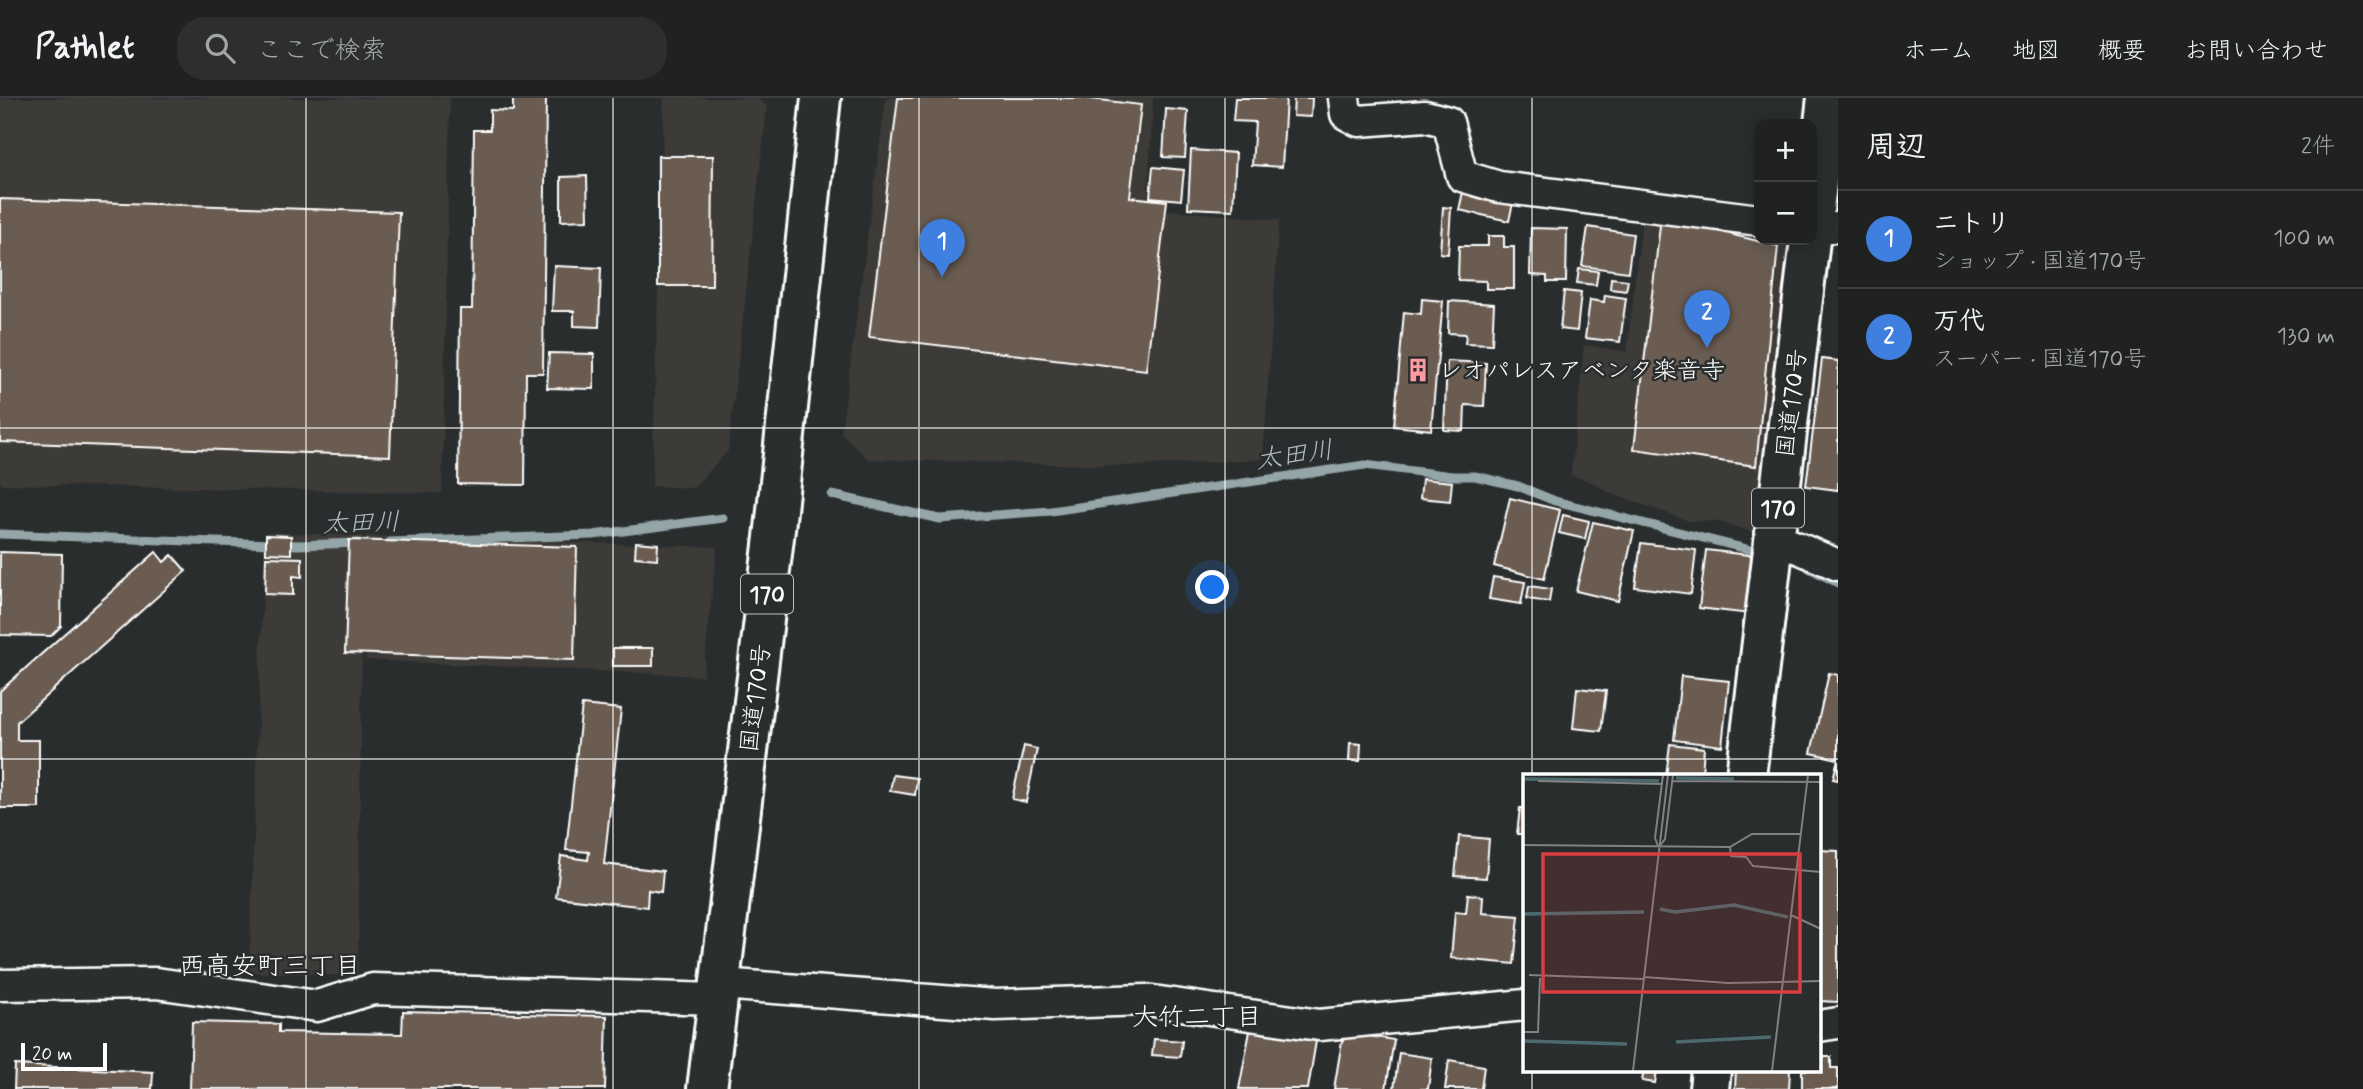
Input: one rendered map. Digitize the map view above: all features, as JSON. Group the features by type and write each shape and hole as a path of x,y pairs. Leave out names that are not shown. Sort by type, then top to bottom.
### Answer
{"highway":[{"name":"国道170号","path":"708,1089 775,529 821,98"},
{"path":"1817,184 1827,98"},
{"name":"国道170号","path":"1746,774 1809,245"}],"street":[{"path":"1344,98 1346,114 1359,121 1424,116 1448,122 1462,176 1499,187 1754,219"},
{"path":"1817,227 1838,228"},
{"path":"1775,538 1838,565"},
{"path":"0,985 156,983 317,1006 373,989 720,991 995,1005 1146,1000 1319,1025 1523,1005"},
{"path":"1820,1026 1838,1023"}],"shaded area":[{"path":"0,98 450,98 442,493 0,484"},
{"path":"664,98 756,98 767,106 728,451 693,488 652,486"},
{"path":"886,98 1153,98 1147,208 1279,220 1263,459 1135,466 868,459 841,433"},
{"path":"1643,211 1754,229 1754,245 1795,245 1759,534 1717,521 1689,521 1610,493 1594,483 1571,475 1584,345 1627,352"},
{"path":"265,532 363,536 358,976 249,972"},
{"path":"366,536 717,547 703,676 366,660"}],"building":[{"path":"513,98 546,98 543,373 526,373 525,485 458,484 460,309 472,309 474,130 490,130 490,110 513,111"},
{"path":"898,98 1083,98 1141,105 1130,197 1167,201 1146,370 869,337"},
{"path":"1235,98 1286,98 1282,167 1252,165 1255,122 1233,121"},
{"path":"1294,98 1312,98 1311,117 1293,116"},
{"path":"1166,109 1188,111 1185,158 1163,157"},
{"path":"1191,150 1236,153 1233,210 1188,208"},
{"path":"658,156 713,156 712,286 658,286"},
{"path":"1153,167 1184,170 1181,200 1150,197"},
{"path":"587,176 588,220 561,221 561,177"},
{"path":"1464,187 1514,198 1509,221 1459,210"},
{"path":"0,199 399,212 390,456 0,442"},
{"path":"1443,207 1451,208 1448,254 1440,253"},
{"path":"1661,217 1754,240 1754,245 1778,246 1756,466 1634,449"},
{"path":"1588,227 1633,234 1628,272 1582,266"},
{"path":"1531,228 1567,229 1566,282 1547,282 1547,276 1530,275"},
{"path":"1488,236 1504,236 1504,247 1514,247 1514,289 1486,289 1486,281 1458,280 1459,246 1488,246"},
{"path":"554,266 601,268 599,327 574,326 574,311 552,311"},
{"path":"1579,269 1598,271 1596,285 1577,283"},
{"path":"1611,278 1628,280 1626,291 1610,289"},
{"path":"1564,291 1581,293 1577,331 1560,329"},
{"path":"1605,295 1626,298 1620,342 1585,338 1590,300 1604,302"},
{"name":"レオパレスアベンタ楽音寺","path":"1422,299 1443,301 1431,430 1394,426 1404,312 1421,314"},
{"path":"1449,301 1494,304 1492,344 1465,343 1466,334 1448,333"},
{"path":"549,353 594,354 594,389 547,388"},
{"path":"1822,359 1838,361 1838,490 1806,486"},
{"path":"1447,361 1486,363 1484,406 1465,405 1464,431 1444,430"},
{"path":"1422,479 1452,482 1450,501 1420,498"},
{"path":"1510,498 1560,510 1544,579 1494,566"},
{"path":"1563,515 1589,521 1585,539 1559,533"},
{"path":"1593,522 1634,531 1618,601 1576,591"},
{"path":"266,535 291,536 291,554 266,553"},
{"path":"349,540 577,547 574,660 345,653"},
{"path":"636,542 658,544 657,559 635,557"},
{"path":"1641,543 1696,550 1691,594 1635,587"},
{"path":"1706,550 1757,556 1750,614 1699,608"},
{"path":"0,552 62,554 61,626 51,636 0,635"},
{"path":"156,552 164,562 172,555 186,571 17,722 17,740 39,740 39,808 0,808 0,691"},
{"path":"266,557 302,558 302,577 293,576 293,595 265,594"},
{"path":"1493,577 1525,582 1521,604 1489,599"},
{"path":"1529,586 1551,589 1549,602 1527,599"},
{"path":"613,648 653,648 653,666 613,666"},
{"path":"1829,673 1838,675 1838,759 1811,753"},
{"path":"1681,676 1729,681 1722,746 1674,740"},
{"path":"1577,688 1606,691 1601,731 1573,728"},
{"path":"582,705 621,709 604,864 663,871 661,892 648,890 647,907 556,897 561,856 588,860 589,852 566,850"},
{"path":"1350,743 1361,744 1360,761 1349,761"},
{"path":"1670,744 1704,748 1702,773 1711,774 1666,774"},
{"path":"1024,746 1037,749 1026,802 1012,799"},
{"path":"1838,759 1838,780 1833,779"},
{"path":"893,775 917,778 915,795 890,791"},
{"path":"1520,808 1523,808 1523,834 1517,834"},
{"path":"1459,836 1489,839 1486,878 1455,876"},
{"path":"1820,850 1838,851 1838,1002 1820,1001"},
{"path":"1468,894 1483,896 1482,913 1519,916 1514,964 1451,958 1455,912 1466,913"},
{"path":"403,1011 607,1016 605,1089 190,1089 192,1022 279,1024 279,1032 402,1034"},
{"path":"1250,1031 1316,1041 1308,1089 1239,1089"},
{"path":"1350,1033 1394,1040 1386,1089 1334,1089 1342,1041"},
{"path":"1154,1039 1182,1041 1180,1057 1152,1055"},
{"path":"1399,1053 1432,1058 1428,1089 1394,1089"},
{"path":"1820,1057 1831,1057 1831,1068 1838,1068 1838,1089 1802,1089 1802,1072 1820,1072"},
{"path":"1449,1060 1484,1066 1481,1089 1445,1089"},
{"path":"15,1065 153,1072 152,1089 14,1089"},
{"path":"1644,1072 1657,1072 1655,1083 1642,1081"},
{"path":"1736,1072 1790,1072 1789,1089 1735,1089"}],"waterway":[{"name":"太田川","path":"832,495 940,519 1051,511 1365,465 1452,476 1475,476 1518,486 1555,501 1755,551"},
{"name":"太田川","path":"390,542 593,535 723,518"},
{"name":"太田川","path":"0,534 298,545 359,543"},
{"name":"太田川","path":"1809,568 1838,583"}],"place":[{"name":"ニトリ","path":"942,277"},
{"name":"万代","path":"1707,348"},
{"name":"レオパレスアベンタ楽音寺","path":"1418,370"}],"district":[{"name":"西高安町三丁目","path":"270,965"},
{"name":"大竹二丁目","path":"1197,1016"}]}
